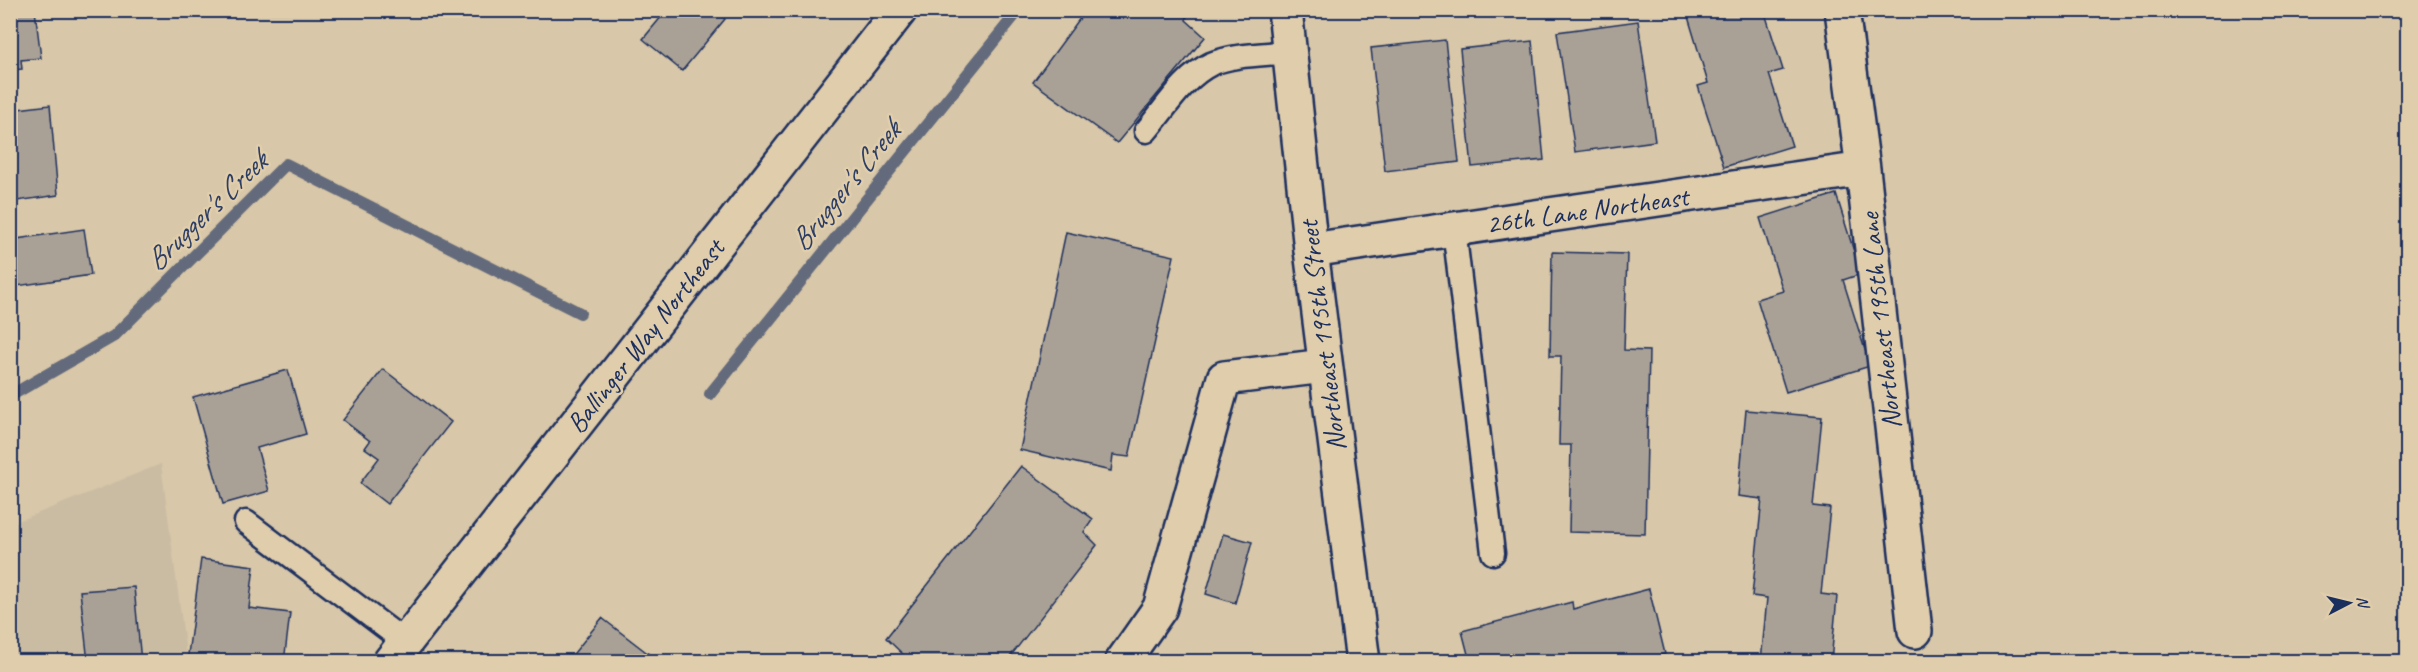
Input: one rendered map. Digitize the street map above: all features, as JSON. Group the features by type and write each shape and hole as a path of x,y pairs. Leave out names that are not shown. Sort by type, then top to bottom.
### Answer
{"street":[{"name":"Ballinger Way Northeast","path":"398,652 900,10"},
{"name":"Northeast 195th Street","path":"1285,10 1311,250 1363,662"},
{"name":"Northeast 195th Lane","path":"1842,10 1863,168 1915,631"},
{"name":"26th Lane Northeast","path":"1311,250 1863,168"},
{"path":"1132,658 1161,608 1224,378 1325,366"}],"lane":[{"path":"1146,131 1194,76 1211,64 1230,58 1290,52"},
{"path":"1454,230 1492,553"},
{"path":"246,522 398,652"}],"shaded area":[{"path":"161,464 187,661 11,662 11,524"}],"building":[{"path":"10,10 35,10 41,58 21,60 22,69 10,70"},
{"path":"667,10 715,10 725,19 682,71 643,39"},
{"path":"1086,10 1189,10 1186,20 1205,37 1117,143 1033,82"},
{"path":"1686,10 1764,10 1783,70 1769,74 1792,146 1724,167 1698,86 1708,83"},
{"path":"1638,21 1655,141 1575,152 1557,32"},
{"path":"1445,40 1459,162 1385,171 1371,48"},
{"path":"1532,41 1544,160 1472,167 1460,49"},
{"path":"50,105 58,195 10,202 10,110"},
{"path":"1836,194 1861,274 1843,280 1870,366 1786,392 1757,299 1783,291 1760,218"},
{"path":"84,229 91,275 10,287 10,240"},
{"path":"1066,232 1174,256 1129,457 1113,455 1111,471 1020,450"},
{"path":"1552,252 1627,254 1624,350 1649,351 1645,534 1569,532 1571,445 1559,445 1561,356 1550,356"},
{"path":"383,369 451,422 387,504 360,483 379,458 365,448 370,441 343,420"},
{"path":"288,370 306,434 257,448 269,491 223,504 193,397"},
{"path":"1746,410 1822,417 1813,506 1830,508 1821,594 1837,596 1831,662 1761,662 1767,598 1752,596 1762,499 1738,496"},
{"path":"1021,466 1093,519 1084,532 1097,545 1006,662 911,662 886,638"},
{"path":"1223,534 1252,542 1235,603 1206,594"},
{"path":"201,559 254,566 249,608 290,613 284,662 187,662"},
{"path":"134,587 141,662 88,662 80,591"},
{"path":"1649,589 1665,654 1635,662 1470,662 1462,631 1572,602 1573,609"},
{"path":"602,618 659,662 567,662"}],"waterway":[{"name":"Brugger's Creek","path":"710,394 1019,10"},
{"name":"Brugger's Creek","path":"10,396 114,336 286,164 580,313"}]}
